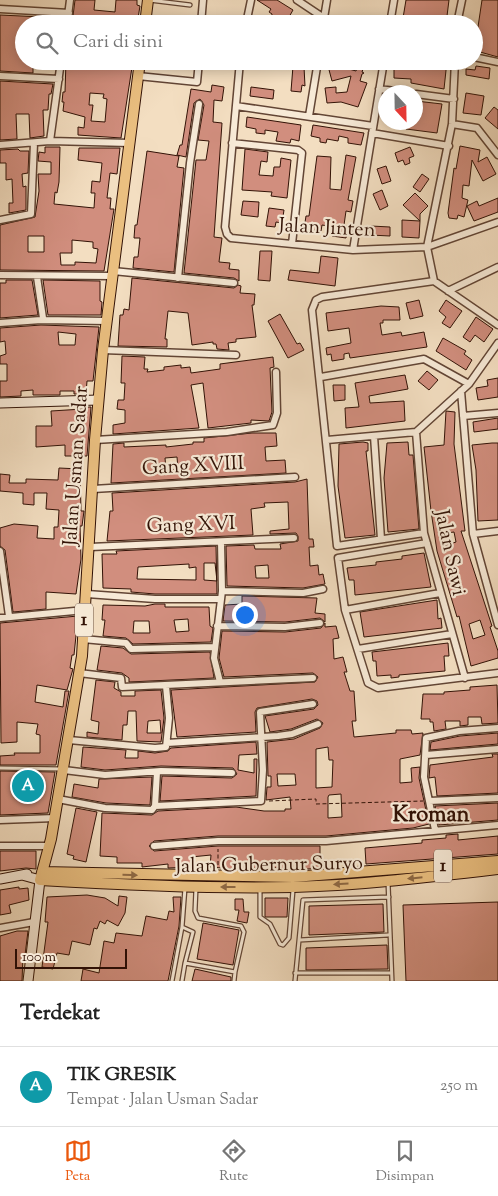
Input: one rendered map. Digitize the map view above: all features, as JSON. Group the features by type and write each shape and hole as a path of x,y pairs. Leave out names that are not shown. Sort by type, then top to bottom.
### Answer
{"highway":[{"path":"146,15 148,0"},
{"name":"Jalan Usman Sadar","path":"41,876 64,770 79,673 87,594 98,400 139,70"},
{"name":"Jalan Gubernur Suryo","path":"41,876 196,887 261,882 293,877 498,861"},
{"name":"Jalan Gubernur Suryo","path":"41,876 218,876 294,887 388,881 498,870"}],"main road":[{"path":"0,403 98,400"},
{"path":"0,879 22,875 41,876 28,981"}],"street":[{"path":"0,9 68,13 70,0"},
{"path":"202,15 203,0"},
{"path":"248,15 251,0"},
{"path":"297,0 316,15"},
{"path":"325,15 327,0"},
{"path":"392,15 394,0"},
{"path":"459,15 462,0"},
{"path":"483,59 498,62"},
{"path":"50,141 60,70"},
{"path":"138,76 197,82 198,70"},
{"path":"239,70 232,143 298,150 302,153 292,244"},
{"path":"309,116 317,70"},
{"path":"380,85 382,70"},
{"path":"454,70 454,100 449,146 427,247 434,281 498,325"},
{"path":"0,76 59,79"},
{"path":"423,95 454,100"},
{"path":"353,250 378,96"},
{"path":"178,278 190,163 199,104"},
{"path":"236,106 309,116 449,146"},
{"path":"452,124 477,128 498,155"},
{"path":"0,145 50,141 130,143"},
{"path":"0,220 31,214 34,143"},
{"name":"Jalan Jinten","path":"232,143 227,234 233,239 353,250 427,247 498,222"},
{"path":"448,291 498,267"},
{"path":"0,276 37,277 113,274 234,283"},
{"path":"37,277 43,318 41,320"},
{"path":"424,532 337,546 312,310 316,300 322,297 434,281"},
{"path":"0,323 41,320 107,321"},
{"path":"327,440 416,432 469,384 498,343"},
{"path":"103,350 236,355"},
{"path":"320,377 421,359 469,384"},
{"path":"95,440 227,432 274,425 277,413 276,372"},
{"path":"460,392 473,534 498,625"},
{"path":"463,416 498,413"},
{"name":"Jalan Sawi","path":"416,432 424,532 465,678"},
{"path":"374,436 380,539"},
{"name":"Gang XVIII","path":"92,489 295,477"},
{"path":"473,534 498,531"},
{"name":"Gang XVI","path":"90,547 294,538"},
{"path":"220,682 214,658 222,591 221,542"},
{"path":"427,543 338,558 345,610 368,683 378,688 498,673"},
{"path":"0,551 1,570 9,616"},
{"path":"222,591 303,593 322,589"},
{"path":"345,610 440,593"},
{"path":"87,594 155,599 221,599"},
{"path":"0,618 85,610"},
{"path":"217,626 285,627 320,623"},
{"path":"358,649 452,634"},
{"path":"83,639 126,643 130,650 215,647"},
{"path":"79,673 121,678 122,687 313,678"},
{"path":"69,740 155,748 166,747 169,718 166,686"},
{"path":"58,800 105,808 152,810 156,806 261,801 263,770 260,712 313,704"},
{"path":"167,743 292,734 318,724"},
{"path":"435,830 424,777 428,737 459,731 498,728"},
{"path":"426,755 498,749"},
{"path":"64,770 105,776 157,772 232,774"},
{"path":"156,806 157,772"},
{"path":"429,801 498,798"},
{"path":"0,820 55,818"},
{"path":"154,846 218,841 326,841 498,825"},
{"path":"0,846 49,846"},
{"path":"0,928 34,922"}],"lane":[{"path":"148,0 190,5"},
{"path":"0,768 42,767 64,770"},
{"path":"387,870 389,897 388,935 392,981"},
{"path":"197,876 194,912 198,918 241,926 243,929 234,981"},
{"path":"261,882 260,917 270,924 280,944 284,945 288,938 294,887"},
{"path":"172,981 182,927 185,886"},
{"path":"295,981 303,900 389,897"},
{"path":"182,927 193,932 182,981"},
{"path":"300,940 388,935"},
{"path":"185,963 235,972"},
{"path":"295,973 391,973"}],"path":[{"path":"261,801 316,799 316,804 429,801"},
{"path":"218,841 218,876"}],"building":[{"path":"75,0 95,0 94,10 115,12 116,0 137,0 137,5 140,6 138,15 73,15"},
{"path":"257,0 277,0 293,10 290,15 272,15 269,12 271,9"},
{"path":"406,0 449,0 447,15 404,15"},
{"path":"482,0 498,0 498,57 483,53 483,15 480,15"},
{"path":"0,15 15,16 15,70 33,70 33,73 0,71"},
{"path":"483,67 490,68 489,79 466,75 466,70 483,70"},
{"path":"66,70 132,70 121,138 78,135 78,127 84,128 85,117 63,111 63,92 65,92","holes":["90,93 104,94 103,98 107,99 105,122 91,121 93,105 89,105"]},
{"path":"293,70 304,70 305,86 302,85 301,92 291,91"},
{"path":"329,70 363,70 364,73 360,81 367,83 358,107 341,102 327,103 325,88 336,87 336,93 347,92 351,76 332,81"},
{"path":"394,70 446,70 444,89 411,83 411,79 394,78"},
{"path":"0,81 53,84 51,94 49,94 48,110 43,110 44,136 30,138 29,114 16,114 17,139 0,140"},
{"path":"212,85 224,87 222,101 214,100 213,122 222,123 214,237 222,238 219,262 230,263 229,269 239,270 239,281 234,278 184,273 196,160 206,160 209,141 198,140 204,105 200,99 194,103 186,157 177,155 180,145 182,145 191,89 211,92"},
{"path":"251,87 274,90 273,99 250,96"},
{"path":"466,93 484,96 481,115 463,113"},
{"path":"423,102 442,104 437,133 414,130 423,130"},
{"path":"494,107 498,110 498,129 485,118"},
{"path":"247,117 301,125 299,141 291,139 290,143 276,141 278,132 265,130 265,134 256,133 256,129 246,127"},
{"path":"313,125 364,133 361,145 348,143 348,138 339,136 338,141 327,139 326,143 320,142 320,138 311,136"},
{"path":"460,146 480,150 478,162 487,157 496,174 483,181 472,160 469,186 463,185 462,198 468,200 464,217 458,215 457,219 449,218 448,213 454,168 456,169"},
{"path":"45,147 60,147 59,182 57,193 55,192 54,204 94,208 95,193 91,193 92,181 100,182 102,163 78,160 79,148 120,148 117,174 110,173 107,198 111,198 110,209 114,209 104,271 0,270 0,225 35,217 39,191 38,174 51,174 51,162 38,161 39,152 45,153","holes":["28,236 44,236 44,252 28,252","72,240 93,242 93,248 98,249 96,263 75,262 75,265 61,265 60,253 72,253"]},
{"path":"410,147 414,156 409,158 410,163 405,165 403,160 398,162 395,153"},
{"path":"18,149 20,151 29,151 28,173 22,174 23,187 26,186 26,210 9,213 9,203 13,203 12,179 6,180 6,163 0,163 0,150"},
{"path":"245,149 268,152 267,162 261,161 259,175 273,176 274,167 280,167 281,158 291,160 287,198 271,196 272,192 242,190"},
{"path":"147,151 179,156 177,167 184,168 174,272 133,268 134,257 138,257 140,238 134,238 135,225 137,225"},
{"path":"346,155 356,157 348,200 353,201 351,212 346,211 344,225 348,226 346,238 332,236 334,227 322,225 321,231 304,229 306,216 309,216 317,156 331,157 330,189 341,190"},
{"path":"386,166 391,181 382,184 377,169"},
{"path":"422,174 429,179 420,192 413,187"},
{"path":"382,190 388,206 380,210 373,194"},
{"path":"415,193 428,206 420,214 420,221 403,205"},
{"path":"498,198 498,212 474,221 467,206 477,201 479,206"},
{"path":"243,201 259,202 258,217 241,215"},
{"path":"269,208 284,210 282,223 276,222 275,227 266,226"},
{"path":"402,220 420,221 419,238 402,237"},
{"path":"371,226 390,227 390,236 370,235"},
{"path":"260,251 272,251 270,281 258,280"},
{"path":"321,256 338,258 335,286 288,280 290,270 319,273"},
{"path":"132,278 234,288 238,285 241,286 240,293 255,294 254,305 252,305 256,337 236,339 236,342 228,343 229,350 217,349 216,344 213,344 213,342 192,345 188,313 168,311 165,339 167,339 167,347 118,346 120,315 123,315 124,309 129,310"},
{"path":"6,280 32,280 38,315 0,318 0,283 6,283"},
{"path":"43,280 100,281 101,315 48,315"},
{"path":"419,300 423,316 410,319 406,303"},
{"path":"446,300 462,311 450,328 442,323 446,317 439,311"},
{"path":"381,306 399,307 400,320 383,320 383,323 380,323 382,335 401,332 402,336 424,332 427,347 350,358 349,353 344,354 344,359 332,361 331,354 327,355 326,348 351,343 349,328 328,331 326,313"},
{"path":"280,314 297,344 300,343 304,350 288,358 268,321"},
{"path":"476,317 493,329 484,342 475,335 470,342 463,337"},
{"path":"41,325 99,327 93,381 87,381 86,394 74,394 74,391 60,391 60,395 33,395 33,390 21,391 21,396 0,397 0,381 7,381 7,364 0,364 0,356 6,354 5,341 0,342 0,328","holes":["58,332 76,334 75,345 59,345"]},
{"path":"443,338 466,351 464,354 472,360 466,370 436,351"},
{"path":"122,356 145,357 144,369 148,369 147,372 181,365 181,368 190,367 191,373 220,369 220,364 273,357 274,367 270,368 272,412 269,421 251,420 251,423 208,428 203,383 191,385 199,428 113,434 113,425 125,423 125,410 117,409 118,400 124,400 125,383 121,383"},
{"path":"427,371 438,380 429,390 418,381"},
{"path":"405,375 408,389 369,396 370,403 404,401 405,421 346,428 345,408 359,407 355,383"},
{"path":"498,378 498,397 478,400 476,388 488,386 487,380"},
{"path":"333,385 345,385 345,400 334,401"},
{"path":"84,407 91,407 87,456 65,456 65,445 36,447 36,426 52,426 51,411 83,409"},
{"path":"446,411 455,412 454,444 465,531 461,531 492,626 490,627 498,651 498,658 471,666 459,616 457,617 437,551 431,511 424,447 444,445","holes":["454,532 456,542 444,546 441,534","480,620 485,635 473,639 469,624"]},
{"path":"498,418 498,429 474,432 473,422"},
{"path":"252,433 276,433 277,446 265,447 266,461 285,460 286,473 111,483 113,444 124,443 124,447 166,445 166,447 204,442 204,438","holes":["177,457 178,469 166,470 165,458"]},
{"path":"408,442 409,455 413,455 419,529 388,532 384,478 387,443"},
{"path":"368,443 368,451 366,451 375,535 345,538 338,486 339,444"},
{"path":"498,443 498,520 478,521 476,470 472,445"},
{"path":"59,468 80,469 81,511 84,511 82,526 80,526 81,559 76,594 46,592 46,609 13,612 5,550 0,546 0,528 14,524 38,526 37,538 54,539 54,527 58,527 59,510 46,509 47,493 34,493 34,505 23,504 23,493 0,491 0,474 10,475 9,483 26,483 26,479 58,480"},
{"path":"307,479 309,539 313,539 314,547 309,547 310,566 318,565 319,575 323,574 325,584 303,588 227,586 226,546 254,545 255,549 281,549 280,544 298,541 296,533 270,534 270,531 289,529 288,502 264,503 265,507 251,509 253,535 107,541 110,511 113,511 112,493 295,482","holes":["268,565 269,578 256,578 255,566"]},
{"path":"216,546 217,578 215,563 204,563 204,580 217,581 217,594 155,594 131,592 131,589 103,588 102,554 117,554 116,551","holes":["189,564 189,568 196,567 196,580 137,579 138,567"]},
{"path":"424,553 431,587 355,595 354,580 349,580 347,568 376,565 376,562 402,559 402,556"},
{"path":"242,596 317,598 315,613 325,614 325,622 320,618 285,622 223,621 225,605 242,604"},
{"path":"437,600 438,619 441,618 442,628 364,637 360,612"},
{"path":"165,604 165,607 209,607 210,626 213,628 211,642 133,644 126,638 103,636 105,620 102,620 103,605 145,606","holes":["188,619 189,631 176,632 174,620","134,621 149,621 150,633 133,633"]},
{"path":"78,616 74,655 72,655 70,668 73,669 67,690 37,685 35,702 63,707 65,691 69,691 56,765 0,765 0,756 15,755 14,753 40,753 40,735 36,734 38,724 17,722 17,742 1,743 0,623"},
{"path":"325,623 325,627 336,626 339,638 333,639 334,659 343,657 347,672 344,672 350,691 354,691 356,721 352,721 354,737 396,733 396,730 411,730 412,734 423,733 420,755 400,759 400,783 412,782 411,768 420,767 419,778 429,824 413,828 326,836 218,836 154,841 149,846 154,851 218,846 320,846 320,868 295,870 260,866 260,868 234,869 210,867 211,855 191,857 192,867 168,868 168,864 142,867 142,863 117,863 117,857 100,856 102,813 152,815 158,811 236,807 264,811 285,811 285,809 291,809 290,797 266,800 267,787 271,787 271,776 268,776 267,742 294,739 320,728 323,723 317,719 291,729 270,732 265,716 314,709 318,705 317,701 312,699 257,708 255,712 256,732 177,737 171,690 315,682 318,677 313,673 224,677 219,658 222,631 285,632 321,628","holes":["328,747 329,760 333,760 332,787 316,788 316,749","277,774 295,774 296,785 278,786","341,794 342,817 328,818 329,795"]},
{"path":"448,643 449,656 444,656 445,671 399,675 399,677 391,678 391,675 377,676 376,661 373,661 372,652"},
{"path":"101,646 123,648 131,654 210,652 214,678 129,682 129,678 122,673 97,670"},
{"path":"96,680 115,682 114,688 121,692 121,696 135,696 135,691 161,690 164,718 161,742 137,741 136,711 128,711 127,725 123,725 122,740 87,737 87,732 98,734 99,722 91,720","holes":["160,720 161,733 147,733 148,721"]},
{"path":"497,685 498,723 482,724 481,717 468,717 468,725 460,726 460,721 445,721 446,729 434,731 433,722 430,722 430,719 421,719 423,694 444,694 444,692 470,690 470,687"},
{"path":"498,733 498,744 430,750 431,742 460,736"},
{"path":"256,742 257,754 239,755 238,770 254,773 254,759 257,759 256,796 160,801 162,776 232,778 237,774 233,768 161,766 105,770 81,767 83,747 126,750 125,758 138,758 138,751 155,753 168,751 171,748"},
{"path":"492,754 498,754 498,793 437,796 435,777 429,778 430,765 493,757"},
{"path":"0,771 55,772 48,813 0,815"},
{"path":"152,777 150,805 106,803 72,797 74,784 98,788 99,779"},
{"path":"498,803 498,820 439,825 435,806"},
{"path":"76,808 97,812 86,862 73,859 74,856 67,854"},
{"path":"458,834 458,840 498,836 498,854 366,864 365,848 422,843 422,840 446,838 446,835"},
{"path":"0,851 36,851 36,869 26,868 0,871"},
{"path":"19,887 19,889 28,888 29,900 9,905 11,913 0,915 0,890"},
{"path":"87,895 105,898 118,906 119,896 127,897 125,913 118,926 107,920 105,924 100,921 97,929 94,928 90,945 72,941 69,955 57,953 53,969 42,967 48,922 45,922 47,897"},
{"path":"173,897 181,897 179,926 168,981 81,981 83,969 99,973 104,941 114,943 116,933 142,936 146,916 167,920 169,911 174,912"},
{"path":"265,898 288,898 287,917 265,917"},
{"path":"235,899 243,899 244,912 249,912 247,923 237,921 239,910 235,910"},
{"path":"498,902 498,981 406,981 403,905"},
{"path":"383,904 384,932 309,935 309,906"},
{"path":"203,923 239,930 233,965 197,959"},
{"path":"17,931 28,931 25,955 23,955 22,981 0,981 0,936"},
{"path":"387,945 388,969 306,970 306,948"},
{"path":"195,969 231,977 231,981 192,981"}],"place":[{"name":"TIK GRESIK","path":"28,786"}],"district":[{"name":"Kroman","path":"431,816"}]}
